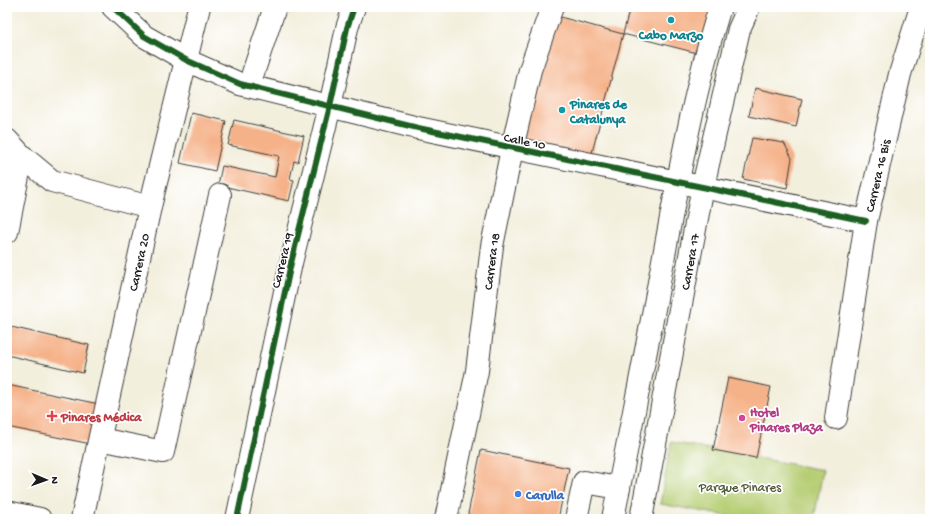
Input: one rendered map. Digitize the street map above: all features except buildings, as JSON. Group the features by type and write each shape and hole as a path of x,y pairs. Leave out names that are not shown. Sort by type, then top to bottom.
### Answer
{"street":[{"name":"Calle 10","path":"113,7 144,36 186,60 240,84 418,128 512,149 703,186 866,221"},
{"name":"Carrera 20","path":"82,519 150,207 199,7"},
{"path":"253,73 275,7"},
{"name":"Carrera 19","path":"237,519 291,263 330,106 347,28 354,7"},
{"name":"Carrera 18","path":"446,519 478,371 492,246 512,149 530,70 552,7"},
{"name":"Carrera 17","path":"613,519 637,404 678,181 705,55 720,7"},
{"name":"Carrera 17","path":"641,519 703,186 739,29 749,7"},
{"name":"Carrera 16 Bis","path":"836,418 866,221 900,74 921,7"},
{"path":"7,140 22,156 52,181 150,207"},
{"path":"7,232 22,156"},
{"path":"100,439 162,452 220,196"},
{"path":"576,519 584,482 619,488"},
{"path":"7,512 40,519"}],"green space":[{"name":"Parque Pinares","path":"671,442 823,470 814,519 745,519 660,504"}],"cycle path":[{"path":"113,7 144,36 186,60 240,84 418,128 866,221"},
{"path":"237,519 291,263 330,106 347,28 354,7"}],"place":[{"name":"Cabo Marzo","path":"671,20"},
{"name":"Pinares de Catalunya","path":"562,110"},
{"name":"Pinares Médica","path":"52,416"},
{"name":"Hotel Pinares Plaza","path":"742,418"},
{"name":"Carulla","path":"518,494"}]}
